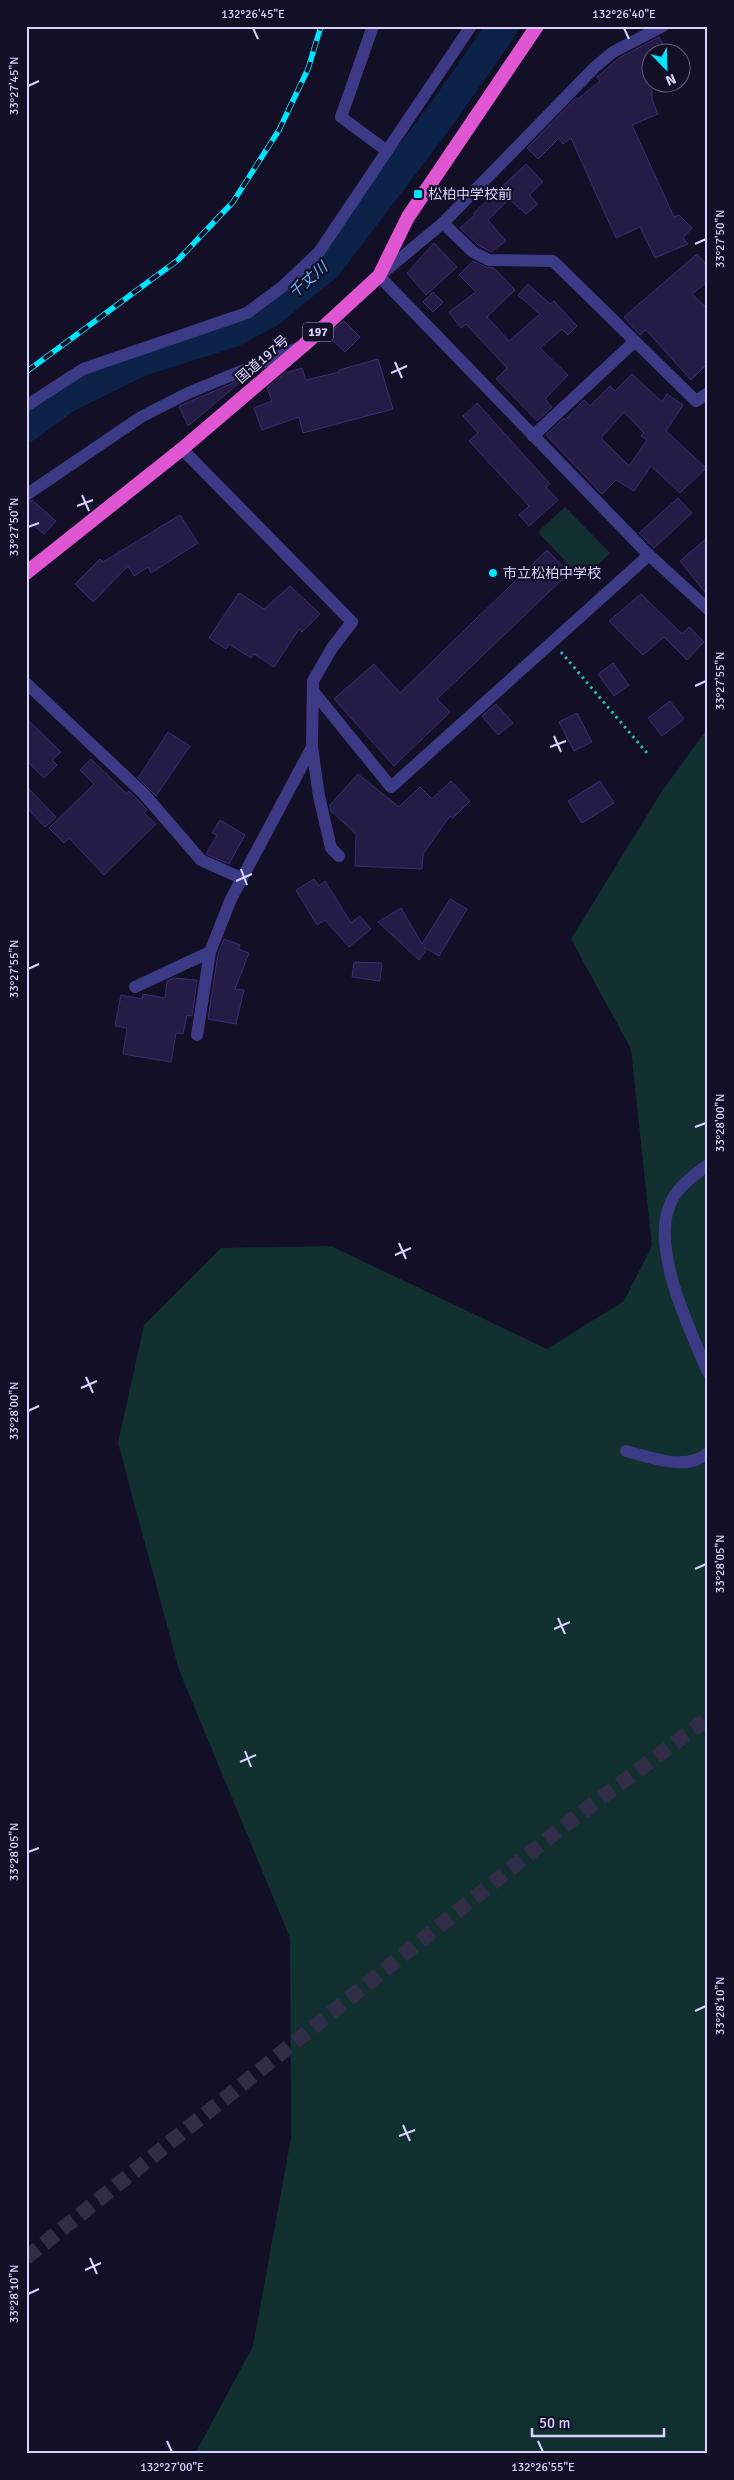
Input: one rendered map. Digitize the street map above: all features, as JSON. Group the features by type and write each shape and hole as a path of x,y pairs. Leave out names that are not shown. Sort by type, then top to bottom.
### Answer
{"highway":[{"name":"国道197号","path":"26,573 182,449 304,345 379,276 408,217 537,26"}],"street":[{"path":"373,26 341,117 387,150"},
{"path":"26,406 83,369 247,313 282,287 319,252 471,26"},
{"path":"663,26 613,52 595,67 443,223 379,276 648,556 708,609"},
{"path":"443,223 473,252 489,260 553,262 696,401 708,393"},
{"path":"533,436 634,342"},
{"path":"26,495 141,416 188,393 304,345"},
{"path":"182,449 352,622 327,656 313,681 312,748 319,796 331,848 339,856"},
{"path":"313,691 391,787 648,556"},
{"path":"26,683 143,793 201,860 241,878"},
{"path":"197,1035 210,952 241,878 312,748"},
{"path":"135,987 210,952"},
{"path":"708,1165 676,1193 668,1207 664,1230 669,1269 689,1328 708,1372"},
{"path":"626,1451 669,1461 694,1461 708,1453"}],"path":[{"path":"552,642 647,753"}],"green space":[{"path":"565,507 610,553 583,580 538,532"},
{"path":"708,728 708,2454 195,2454 253,2346 291,2138 290,1938 179,1670 118,1443 144,1325 221,1248 331,1246 547,1349 624,1301 652,1246 631,1049 571,939 662,791"}],"building":[{"path":"659,37 662,42 649,42"},
{"path":"642,46 642,92 652,92 652,99 658,114 632,125 674,217 679,215 692,228 683,238 688,244 655,258 640,227 616,238 571,138 563,144 559,138 538,159 527,148 576,98 578,99 600,81 597,77 619,58"},
{"path":"526,164 543,182 529,195 538,204 526,214 509,199 488,220 506,241 491,252 478,245 460,228"},
{"path":"434,243 457,267 426,295 407,273"},
{"path":"697,254 708,266 708,281 692,294 708,309 708,363 691,380 646,330 640,335 624,317"},
{"path":"473,261 486,267 494,268 515,290 487,317 509,341 540,314 518,295 528,284 550,304 554,301 577,326 568,335 562,329 540,348 568,375 545,399 552,407 537,421 496,379 507,368 466,324 461,328 449,312 476,292 459,275"},
{"path":"433,292 443,302 433,312 423,302"},
{"path":"344,321 360,337 345,352 327,335"},
{"path":"378,359 393,409 303,433 299,417 262,430 254,408 272,401 267,388 285,373 302,368 306,380 339,372 339,370"},
{"path":"632,374 662,402 667,394 683,405 666,431 706,468 680,493 651,466 634,491 616,480 602,494 546,435 564,418 565,420 584,400 590,406 610,386 615,391","holes":["624,412 644,433 641,436 647,440 629,466 601,438"]},
{"path":"245,378 188,426 179,406"},
{"path":"477,403 550,484 546,487 558,500 529,526 519,515 529,506 469,441 478,433 463,416"},
{"path":"678,498 692,513 654,548 639,533"},
{"path":"32,500 56,521 44,534 26,519 26,503"},
{"path":"180,515 198,543 151,573 148,567 134,576 128,566 93,602 75,584 100,559 103,562"},
{"path":"708,537 708,596 680,561"},
{"path":"547,550 569,573 437,699 450,712 394,766 334,699 374,664 400,693"},
{"path":"290,586 320,614 302,632 299,629 274,667 254,654 251,658 229,644 226,649 209,638 239,593 264,609"},
{"path":"641,594 682,634 689,627 704,642 687,660 664,637 643,655 609,621"},
{"path":"613,663 629,685 614,696 598,674"},
{"path":"670,701 684,719 662,736 648,718"},
{"path":"496,704 513,723 498,735 482,716"},
{"path":"577,713 592,742 574,751 559,722"},
{"path":"26,718 61,752 52,760 57,765 44,778 26,760"},
{"path":"168,732 190,746 156,796 138,778"},
{"path":"91,759 127,794 129,791 147,810 144,813 156,824 104,875 69,838 64,843 49,828 94,784 80,770"},
{"path":"358,774 399,807 420,787 432,799 451,781 470,801 453,818 450,816 423,854 422,869 355,866 356,834 331,811 330,805"},
{"path":"600,781 614,803 582,823 568,801"},
{"path":"26,786 56,817 45,827 26,807"},
{"path":"220,820 245,835 229,864 206,854 217,835 212,833"},
{"path":"314,879 319,886 325,881 351,923 360,916 371,929 349,947 325,920 317,925 296,890"},
{"path":"450,899 467,909 439,956 424,947 426,950 419,960 378,922 401,908 422,944"},
{"path":"224,939 240,945 238,949 249,953 235,989 244,990 236,1024 208,1019 218,954"},
{"path":"354,962 382,963 380,981 352,977"},
{"path":"174,978 197,980 192,1016 187,1015 183,1034 176,1033 171,1062 123,1054 127,1028 115,1026 121,995 142,999 143,994 165,998 167,981"}],"waterway":[{"name":"千丈川","path":"26,427 65,398 140,361 232,332 271,311 327,265 444,111 503,26"}],"tunnel":[{"path":"26,2258 565,1825 708,1718"}],"railway":[{"path":"26,372 178,260 233,202 279,130 308,69 321,26"}],"place":[{"name":"松柏中学校前","path":"418,194"},
{"name":"市立松柏中学校","path":"493,573"}]}
